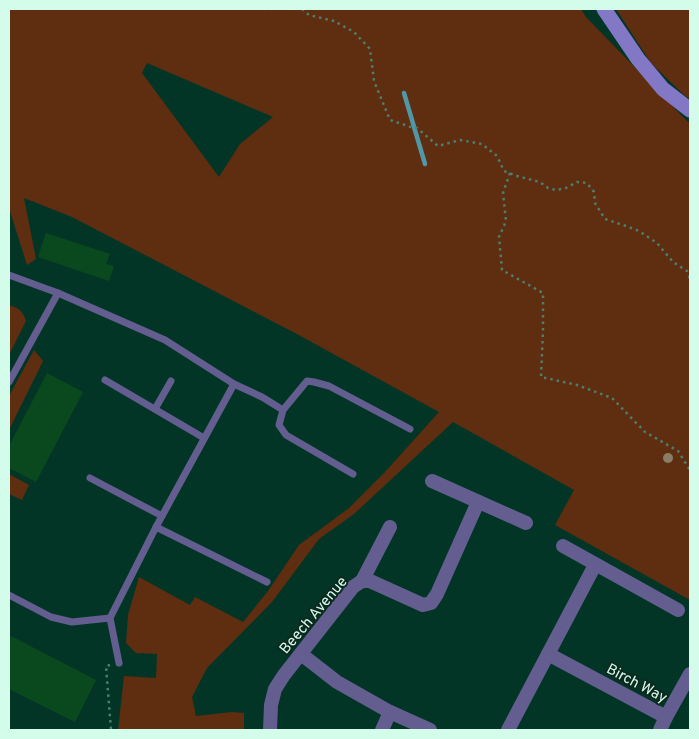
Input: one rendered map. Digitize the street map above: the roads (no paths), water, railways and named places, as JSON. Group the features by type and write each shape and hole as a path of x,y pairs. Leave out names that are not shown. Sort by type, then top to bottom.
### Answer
{"street":[{"path":"604,9 638,59 663,89 690,110"},
{"path":"432,481 526,523"},
{"name":"Beech Avenue","path":"270,730 271,705 275,689 353,587 362,581 370,581 423,605 431,603 437,594 478,502"},
{"path":"362,581 390,527"},
{"path":"563,546 678,610"},
{"path":"508,730 595,565"},
{"path":"301,654 337,682 390,712 430,730"},
{"name":"Birch Way","path":"548,654 666,717 690,674"},
{"path":"382,730 390,712"},
{"path":"660,730 666,717"}],"lane":[{"path":"9,275 58,293 165,340 234,384 262,397 283,410"},
{"path":"9,382 13,367 58,293"},
{"path":"105,380 204,438"},
{"path":"155,409 171,381"},
{"path":"353,474 286,435 279,426 283,410 307,381 329,386 410,429"},
{"path":"119,663 110,618 156,527 234,384"},
{"path":"90,478 162,516"},
{"path":"156,527 267,582"},
{"path":"9,596 51,617 72,622 110,618"}],"waterway":[{"path":"404,93 425,164"}]}
